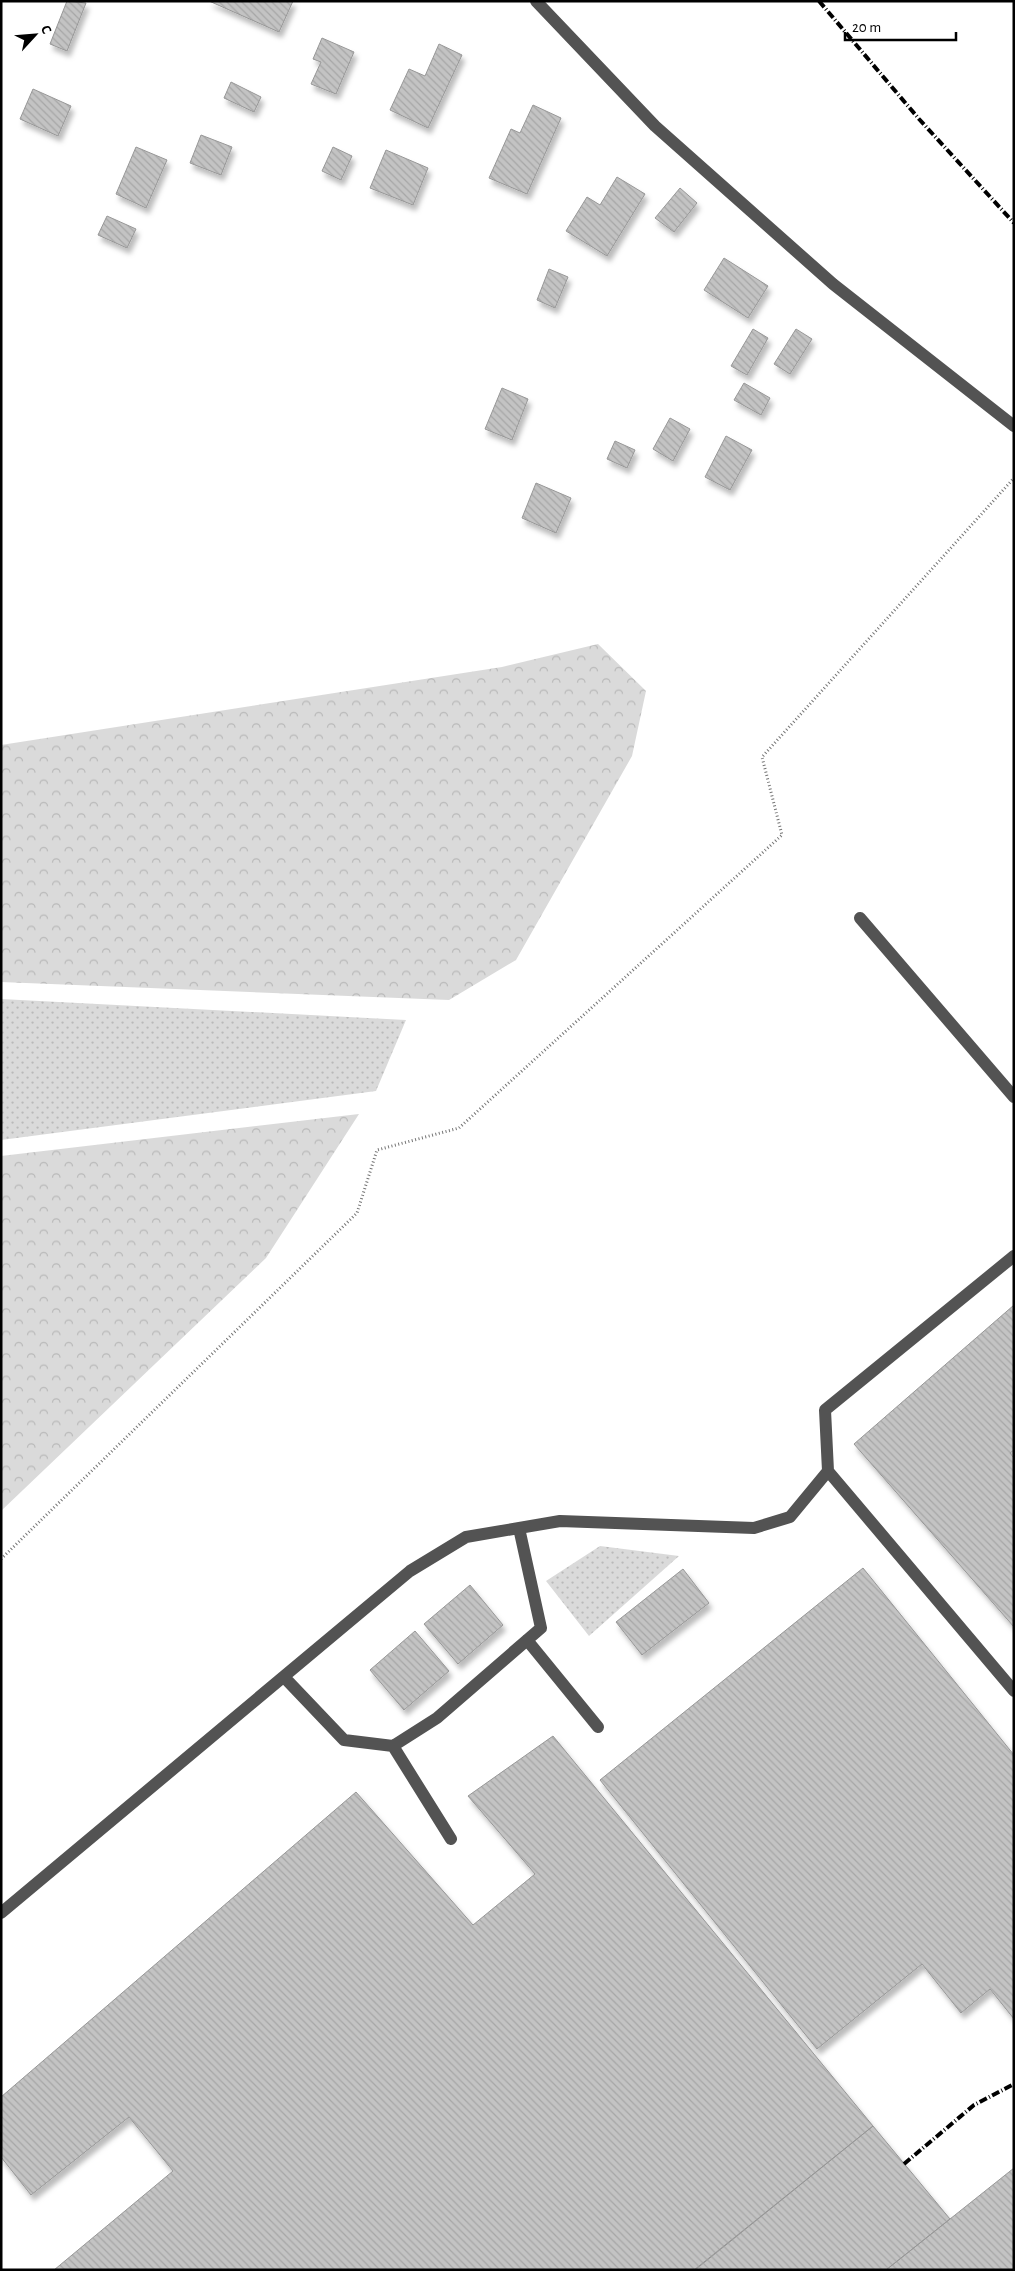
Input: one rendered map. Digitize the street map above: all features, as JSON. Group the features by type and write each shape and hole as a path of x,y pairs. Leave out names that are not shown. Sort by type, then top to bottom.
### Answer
{"street":[{"path":"536,1 663,132 833,284 1014,426"},
{"path":"860,918 1014,1098"},
{"path":"1014,1256 825,1410 828,1471 1014,1691"},
{"path":"1,1913 418,1566 466,1537 560,1521 754,1528 790,1518 828,1471"},
{"path":"284,1677 344,1740 392,1746 437,1718 541,1628 519,1528"},
{"path":"527,1640 598,1727"},
{"path":"392,1746 451,1840"}],"path":[{"path":"1,1559 357,1213 378,1150 459,1128 782,835 762,757 1014,478"}],"green space":[{"path":"598,644 646,691 632,756 516,960 449,1000 1,982 1,745 502,667"},
{"path":"1,999 406,1020 376,1091 1,1140"},
{"path":"359,1114 266,1258 1,1511 1,1156"},
{"path":"600,1546 679,1556 589,1636 546,1581"}],"building":[{"path":"67,1 86,3 67,51 50,44"},
{"path":"209,1 293,1 279,32"},
{"path":"322,38 354,52 336,94 311,84 321,62 313,59"},
{"path":"439,44 462,55 428,128 390,110 409,69 425,76"},
{"path":"231,82 261,97 254,112 224,98"},
{"path":"33,89 71,106 58,136 20,119"},
{"path":"533,105 561,118 527,194 489,178 511,129 520,133"},
{"path":"201,135 232,147 221,175 190,163"},
{"path":"136,147 167,160 146,208 116,194"},
{"path":"333,147 352,156 341,180 322,171"},
{"path":"386,150 428,168 413,205 370,188"},
{"path":"617,177 645,194 607,256 566,231 587,197 600,205"},
{"path":"680,188 697,203 674,232 655,218"},
{"path":"107,216 136,229 127,248 98,235"},
{"path":"724,258 768,286 748,318 704,290"},
{"path":"549,269 568,277 555,308 537,300"},
{"path":"753,329 768,338 747,375 731,366"},
{"path":"796,329 812,339 790,374 774,364"},
{"path":"744,383 770,398 761,415 734,400"},
{"path":"502,388 528,399 512,440 485,429"},
{"path":"670,418 690,429 673,461 653,449"},
{"path":"726,436 752,450 730,490 705,477"},
{"path":"615,441 635,450 627,468 607,459"},
{"path":"536,483 571,498 556,533 522,518"},
{"path":"1014,1305 1014,1450 1010,1453 1014,1458 1014,1627 854,1444"},
{"path":"863,1568 1014,1755 1014,2019 990,1989 961,2013 922,1964 817,2049 600,1780"},
{"path":"683,1569 709,1603 642,1655 616,1622"},
{"path":"470,1585 503,1625 458,1664 424,1624"},
{"path":"415,1631 449,1671 404,1710 370,1670"},
{"path":"553,1736 873,2126 694,2270 54,2270 173,2171 129,2117 31,2195 1,2157 1,2097 356,1792 473,1925 535,1874 468,1796"},
{"path":"873,2126 950,2219 886,2270 695,2270"},
{"path":"1014,2168 1014,2270 886,2270"}],"railway":[{"path":"819,1 919,119 1014,223"},
{"path":"904,2164 974,2105 1014,2084"}]}
